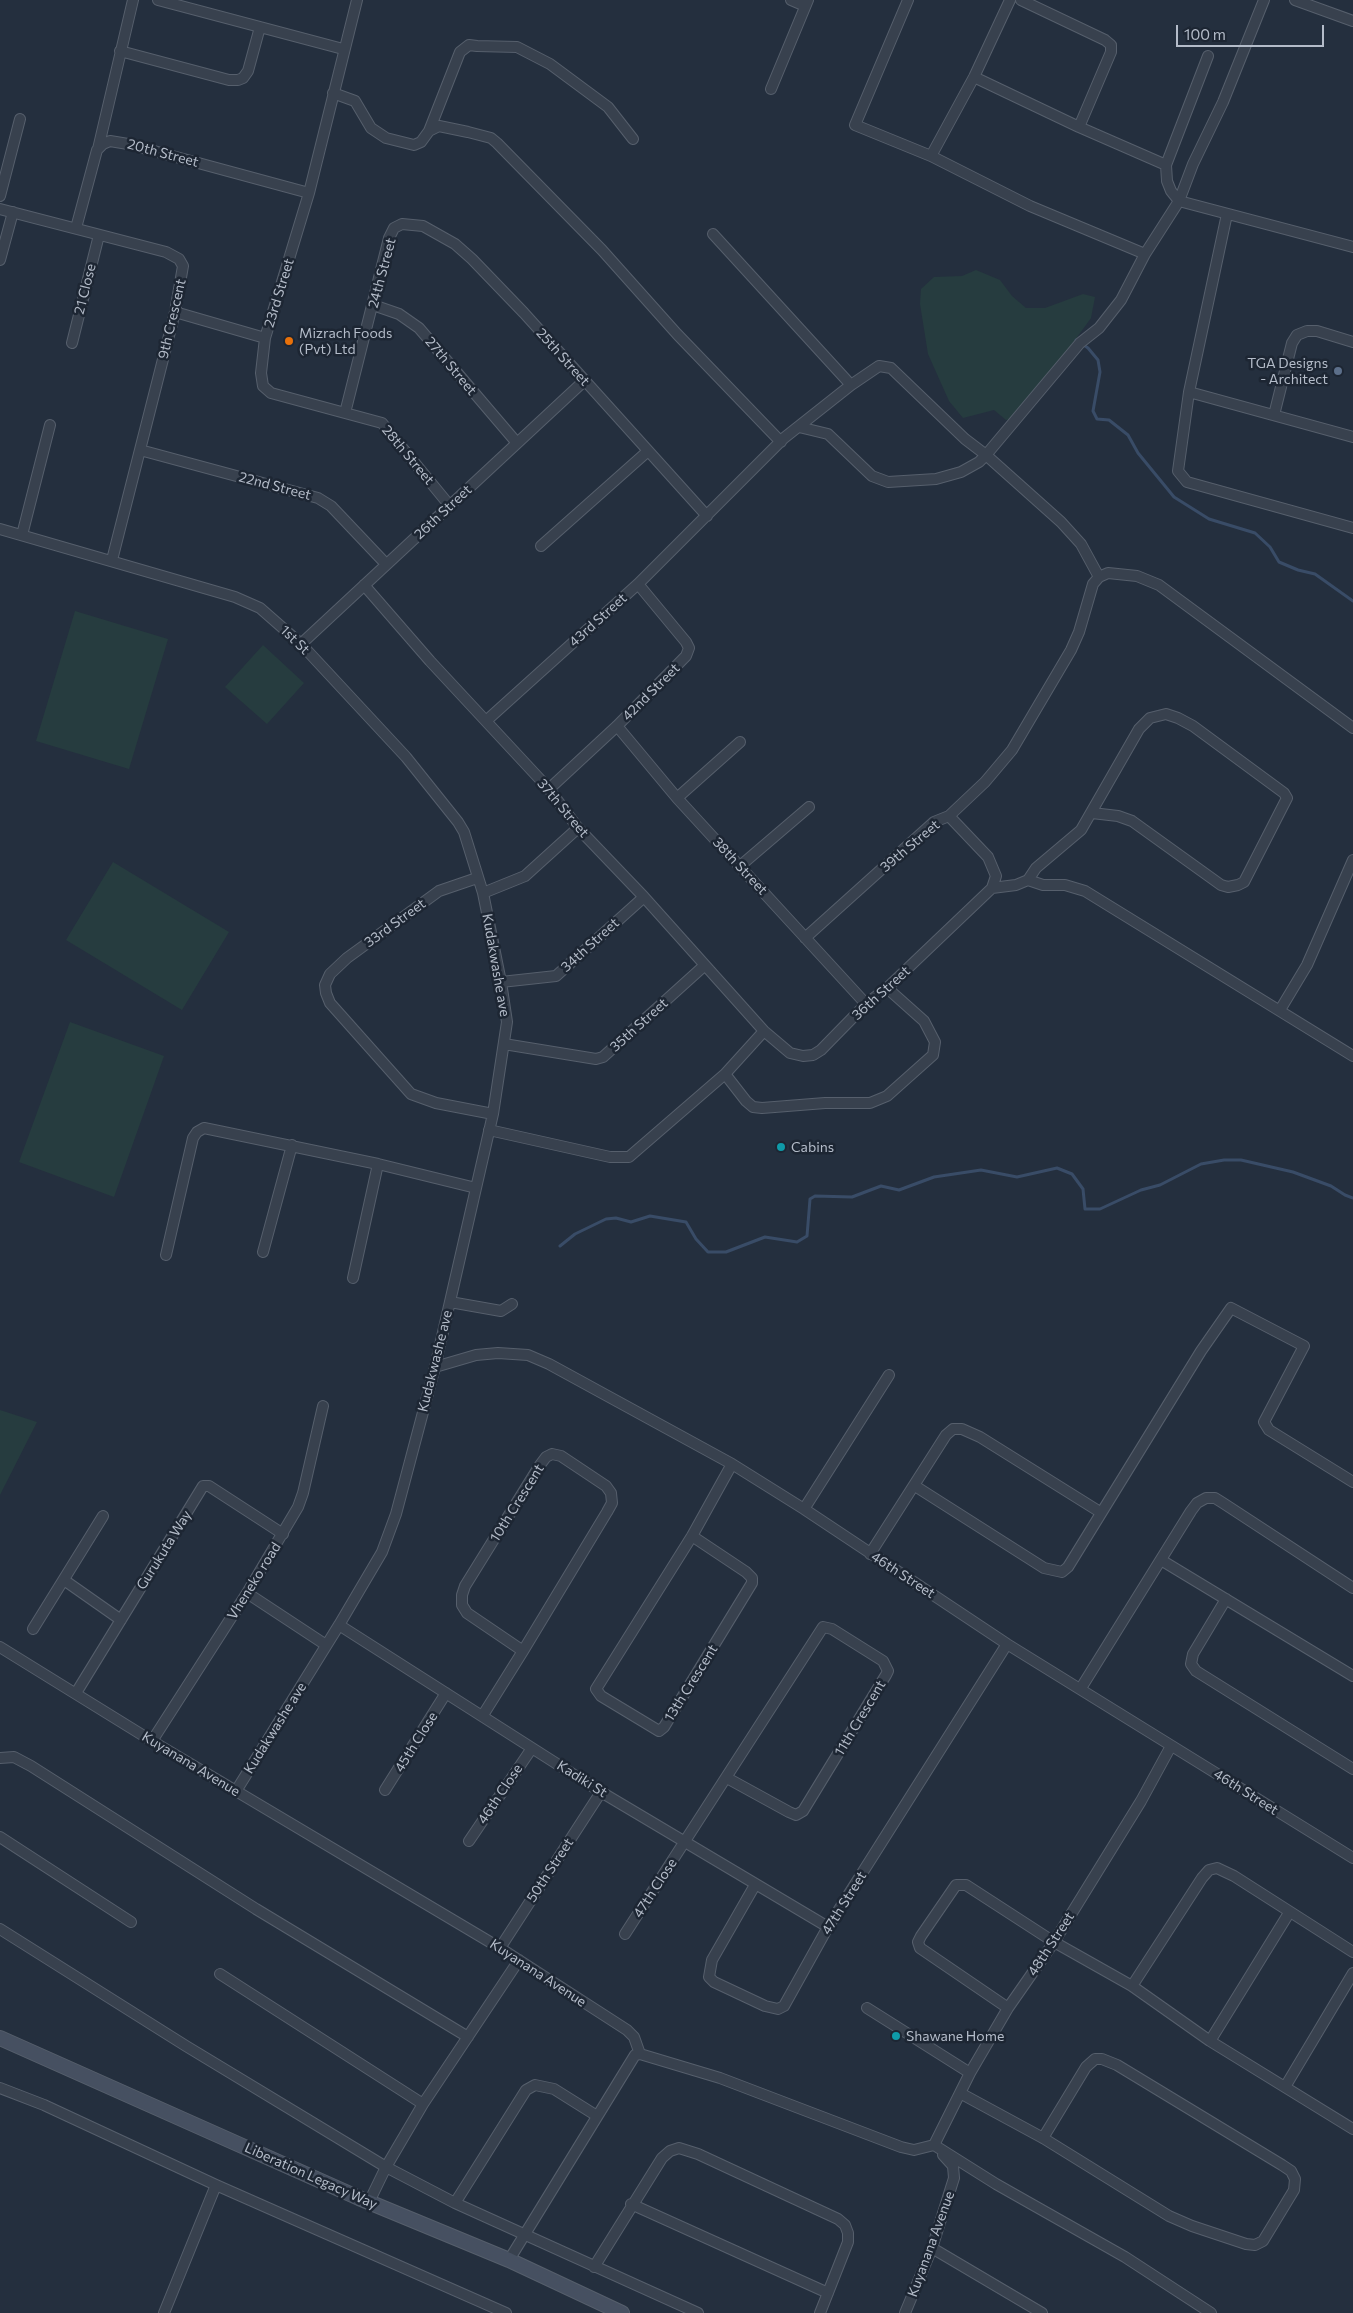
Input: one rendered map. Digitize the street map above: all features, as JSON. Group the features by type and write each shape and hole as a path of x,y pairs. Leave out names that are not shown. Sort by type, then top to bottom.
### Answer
{"main road":[{"name":"Liberation Legacy Way","path":"2,2043 368,2202 509,2260 622,2313"}],"street":[{"path":"76,228 133,0"},
{"path":"158,0 343,49"},
{"name":"23rd Street","path":"271,393 262,386 261,373 265,338 309,193 343,49 357,0"},
{"path":"771,89 807,3 791,0"},
{"path":"908,0 854,125 931,156 1030,206 1145,254"},
{"path":"931,156 974,77 1010,0"},
{"path":"1021,0 1105,40 1111,45 1112,52 1078,127"},
{"path":"799,427 828,434 872,476 888,482 936,479 961,472 979,462 1080,343 1099,328 1133,282 1145,254 1179,201 1193,164 1223,102 1264,0"},
{"path":"1295,0 1353,21"},
{"path":"120,51 229,80 238,80 243,78 248,71 260,27"},
{"path":"333,93 354,101 371,128 386,138 414,145 421,142 429,131 460,52 468,45 516,47 550,64 608,107 633,139"},
{"path":"1208,56 1166,166 1167,181 1171,191 1179,201 1353,247"},
{"path":"974,77 1078,127 1166,166"},
{"path":"0,196 20,119"},
{"path":"429,131 439,126 491,138 497,142 602,250 684,341 781,442"},
{"name":"20th Street","path":"97,150 103,144 110,141 120,142 309,193"},
{"name":"9th Crescent","path":"0,209 166,252 179,259 183,272 176,312 112,560"},
{"path":"0,260 13,212"},
{"path":"1227,214 1189,392 1178,471 1187,482 1353,528"},
{"name":"24th Street","path":"345,413 390,238 394,228 402,224"},
{"name":"25th Street","path":"402,224 423,226 464,250 524,313 707,516"},
{"path":"713,234 851,385"},
{"name":"21 Close","path":"72,343 99,235"},
{"name":"27th Street","path":"373,305 399,314 419,328 517,443"},
{"path":"176,312 265,338"},
{"path":"1274,415 1292,343 1297,335 1307,331 1317,331 1353,342"},
{"name":"43rd Street","path":"486,721 638,584 781,442 851,385 880,366 891,368 965,439 986,455 1061,522 1080,544 1099,576"},
{"name":"26th Street","path":"301,644 584,381"},
{"path":"1189,392 1353,437"},
{"name":"28th Street","path":"271,393 382,423 450,506"},
{"path":"22,535 50,425"},
{"name":"22nd Street","path":"140,450 318,498 331,506 386,564"},
{"path":"541,546 648,451"},
{"name":"1st St","path":"0,529 112,560 248,602 271,617 301,644 406,757 441,798 464,832 483,893"},
{"path":"948,816 985,782 1012,750 1079,632 1093,584 1099,576 1108,573 1137,576 1159,585 1353,728"},
{"name":"42nd Street","path":"549,789 617,726 686,656 689,648 682,636 638,584"},
{"name":"37th Street","path":"364,585 549,789 578,828 644,896 764,1031"},
{"path":"992,888 1016,885 1028,880 1036,868 1081,830 1139,729 1150,718 1166,714 1193,726 1284,793 1287,798 1244,882 1238,886 1228,887 1221,885 1132,821 1108,814 1092,813"},
{"name":"38th Street","path":"617,726 677,798 866,1004"},
{"path":"677,798 740,742"},
{"path":"740,866 809,807"},
{"name":"39th Street","path":"805,938 934,822 948,816 988,857 996,876 992,888"},
{"path":"483,893 525,876 578,828"},
{"path":"1280,1010 1307,966 1353,860"},
{"name":"33rd Street","path":"477,878 439,891 338,965 330,974 325,985 330,1003 411,1094 436,1103 493,1114"},
{"path":"1028,880 1043,885 1065,885 1086,891 1353,1056"},
{"name":"36th Street","path":"764,1031 790,1053 803,1056 813,1055 821,1050 866,1004 887,988 992,888"},
{"name":"Kudakwashe ave","path":"236,1790 339,1625 382,1552 388,1538 450,1302 493,1114 504,1044 507,1022 483,893"},
{"name":"34th Street","path":"501,982 556,976 644,896"},
{"name":"35th Street","path":"504,1044 596,1059 603,1058 705,965"},
{"path":"726,1074 746,1101 753,1107 825,1103 870,1103 887,1096 909,1079 933,1055 935,1042 924,1021 887,988"},
{"path":"489,1130 610,1157 629,1157 726,1074 764,1031"},
{"path":"166,1255 194,1138 197,1132 204,1128 292,1145 476,1188"},
{"path":"263,1252 292,1145"},
{"path":"352,1278 378,1164"},
{"path":"450,1302 500,1310 512,1304"},
{"path":"915,1486 1044,1568 1062,1572 1068,1567 1100,1512 1231,1308 1304,1346 1264,1422 1269,1430 1353,1482"},
{"name":"46th Street","path":"434,1367 476,1355 506,1353 528,1355 549,1364 732,1464 804,1509 1007,1644 1081,1688 1353,1858"},
{"path":"804,1509 889,1375"},
{"name":"Vheneko road","path":"152,1741 284,1534 303,1493 323,1406"},
{"path":"870,1554 946,1435 954,1429 962,1429 980,1437 1100,1512"},
{"name":"10th Crescent","path":"483,1715 523,1651 612,1503 611,1494 606,1486 561,1456 552,1454 546,1457 540,1465 465,1586 462,1595 462,1604 467,1613 523,1651"},
{"name":"13th Crescent","path":"692,1536 746,1572 750,1576 752,1583 664,1727 659,1731 601,1696 596,1689 692,1536 732,1464"},
{"name":"Gurukuta Way","path":"76,1693 204,1486 209,1486 284,1534"},
{"path":"1081,1688 1197,1503 1206,1498 1215,1498 1353,1588"},
{"path":"33,1629 103,1516"},
{"path":"1161,1560 1353,1676"},
{"path":"64,1580 121,1620"},
{"path":"247,1593 326,1645"},
{"path":"1226,1599 1193,1654 1191,1664 1196,1671 1353,1769"},
{"name":"Kadiki St","path":"339,1625 446,1694 483,1715 600,1792 755,1886 828,1927"},
{"name":"11th Crescent","path":"684,1842 823,1627 832,1629 883,1661 888,1671 886,1675 803,1811 796,1815 727,1778"},
{"name":"47th Street","path":"755,1886 712,1960 709,1977 714,1982 773,2009 784,2006 828,1927 1007,1644"},
{"name":"Kuyanana Avenue","path":"0,1647 152,1741 500,1948 627,2030 634,2038 640,2054"},
{"name":"45th Close","path":"386,1790 446,1694"},
{"name":"48th Street","path":"934,2145 970,2073 1008,2008 1054,1942 1141,1801 1171,1746"},
{"name":"46th Close","path":"469,1840 532,1748"},
{"path":"0,1758 14,1757 31,1766 256,1909 468,2037"},
{"name":"50th Street","path":"500,1948 600,1792"},
{"path":"0,1837 131,1922"},
{"name":"47th Close","path":"625,1934 684,1842"},
{"path":"1132,1986 1209,1870 1217,1868 1225,1870 1289,1913 1344,1944 1353,1952"},
{"path":"1008,2008 920,1948 918,1942 935,1913 956,1885 962,1884 1054,1942 1132,1986 1210,2041 1353,2129"},
{"path":"1210,2041 1289,1913"},
{"path":"0,1930 386,2167 455,2203 523,2235 698,2313"},
{"path":"368,2202 423,2104 518,1960"},
{"path":"1285,2087 1353,1973"},
{"path":"220,1974 423,2104"},
{"path":"867,2008 970,2073"},
{"path":"509,2260 635,2055 640,2054 720,2078 901,2147 914,2150 934,2145 996,2184 1125,2257 1211,2313"},
{"path":"960,2093 1043,2138 1170,2216 1192,2226 1246,2244 1255,2245 1262,2241 1294,2190 1295,2179 1291,2171 1117,2064 1102,2058 1094,2059 1086,2067 1043,2138"},
{"path":"455,2203 526,2090 534,2084 554,2088 597,2116"},
{"path":"0,2088 506,2313"},
{"name":"Kuyanana Avenue","path":"905,2313 932,2248 954,2178 953,2166 934,2145"},
{"path":"594,2267 631,2204 662,2158 670,2151 678,2148 715,2162 838,2219 845,2225 848,2233 848,2242 820,2313"},
{"path":"164,2313 216,2185"},
{"path":"631,2204 828,2293"},
{"path":"932,2248 1042,2313"}],"green space":[{"path":"976,270 1000,280 1012,296 1026,308 1045,308 1083,294 1095,297 1091,318 1016,418 1006,420 994,410 963,418 949,401 928,354 920,304 921,289 934,277 962,276"},
{"path":"75,611 168,639 129,769 36,741"},
{"path":"263,645 304,683 267,724 225,687"},
{"path":"113,862 229,932 182,1010 66,940"},
{"path":"70,1022 164,1056 114,1197 19,1162"},
{"path":"0,1410 37,1422 0,1495"}],"waterway":[{"path":"1076,340 1088,348 1098,360 1100,372 1093,411 1097,419 1109,420 1128,435 1138,453 1174,497 1209,519 1255,533 1270,547 1279,562 1298,570 1315,574 1353,601"},
{"path":"560,1246 575,1234 606,1219 616,1218 631,1222 650,1216 686,1222 696,1239 708,1252 726,1252 765,1237 797,1242 807,1236 810,1199 815,1196 852,1197 881,1186 899,1190 934,1177 981,1170 1017,1177 1057,1168 1072,1174 1083,1189 1085,1209 1100,1209 1141,1190 1160,1185 1201,1164 1224,1160 1241,1160 1293,1172 1331,1186 1353,1198"}],"place":[{"name":"Mizrach Foods (Pvt) Ltd","path":"289,341"},
{"name":"TGA Designs - Architect","path":"1338,371"},
{"name":"Cabins","path":"781,1147"},
{"name":"Shawane Home","path":"896,2036"}]}
